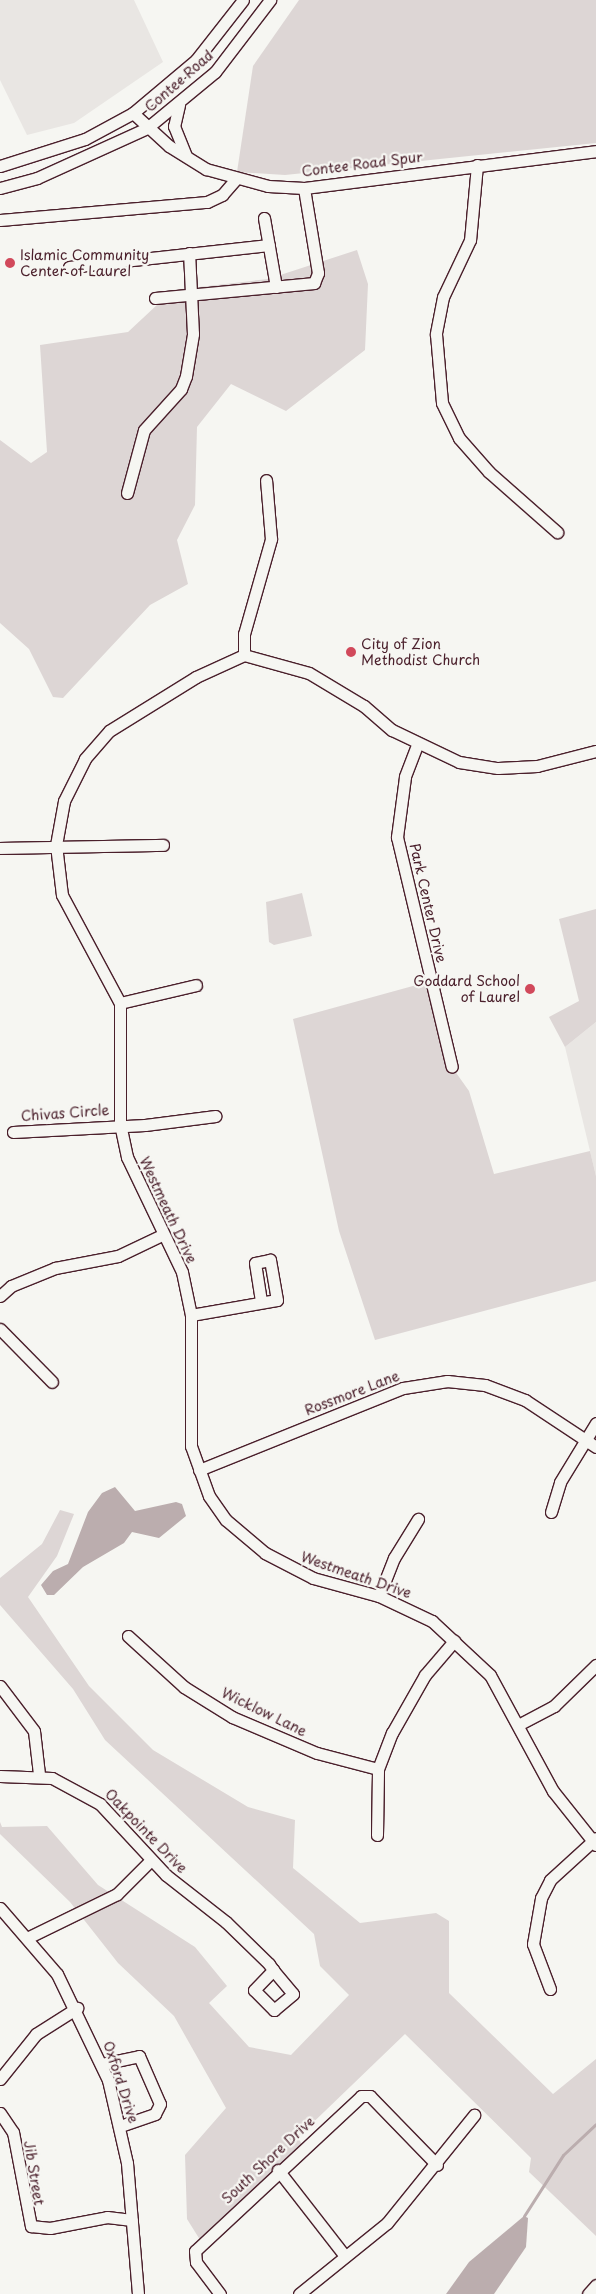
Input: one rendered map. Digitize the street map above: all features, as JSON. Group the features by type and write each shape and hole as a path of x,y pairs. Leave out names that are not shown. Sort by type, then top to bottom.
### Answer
{"street":[{"name":"Contee Road","path":"0,166 85,139 133,113 196,60 243,0"},
{"name":"Contee Road","path":"0,188 37,178 147,128 178,105 221,66 270,0"},
{"path":"178,105 176,141 189,160"},
{"name":"Contee Road Spur","path":"133,113 147,128 189,160 235,180 304,188 596,151"},
{"path":"477,165 470,240 443,297 436,334 442,404 459,438 489,472 557,532"},
{"path":"0,220 207,202 222,195 235,180"},
{"path":"155,298 314,283 318,273 304,188"},
{"path":"264,218 276,287"},
{"path":"69,267 269,245"},
{"path":"127,493 144,430 181,389 186,376 193,334 189,253"},
{"path":"266,480 271,539 244,634 244,656 309,672 416,745 459,762 498,768 537,766 596,751"},
{"name":"Westmeath Drive","path":"244,656 196,676 109,731 86,759 64,801 56,845 62,895 120,1003 120,1124 127,1156 162,1235 182,1272 191,1315 188,1412 191,1446 199,1470 226,1520 265,1553 313,1578 379,1596 432,1621 490,1675 553,1791 595,1842"},
{"name":"Park Center Drive","path":"416,745 405,777 397,836 452,1067"},
{"path":"0,848 56,845 163,845"},
{"path":"120,1003 196,985"},
{"name":"Chivas Circle","path":"13,1132 215,1116"},
{"path":"0,1296 11,1286 55,1268 118,1256 162,1235"},
{"path":"191,1315 261,1302"},
{"path":"0,1329 52,1382"},
{"name":"Rossmore Lane","path":"199,1470 403,1388 447,1380 485,1385 525,1400 596,1447"},
{"path":"551,1512 560,1482 596,1423"},
{"path":"379,1596 394,1558 418,1519"},
{"name":"Wicklow Lane","path":"128,1636 184,1687 232,1717 317,1753 378,1769"},
{"path":"377,1835 378,1769 408,1702 454,1641"},
{"path":"518,1725 554,1706 596,1665"},
{"path":"0,1686 34,1731 39,1774"},
{"name":"Oakpointe Drive","path":"0,1776 39,1774 88,1794 151,1860 226,1922 273,1970 293,1994 274,2010 256,1995 254,1990 273,1970"},
{"path":"550,1989 533,1944 541,1898 550,1880 595,1842"},
{"path":"29,1937 117,1894 151,1860"},
{"name":"Oxford Drive","path":"0,1908 29,1937 77,2008 102,2064 121,2126 138,2294"},
{"path":"0,2079 36,2034 77,2008"},
{"path":"102,2064 139,2056 160,2104 155,2114 121,2126"},
{"name":"South Shore Drive","path":"220,2294 194,2256 278,2170 351,2103 365,2094 370,2096 437,2164"},
{"name":"Jib Street","path":"0,2113 12,2132 31,2226 50,2228 107,2217 132,2220"},
{"path":"299,2294 387,2223 437,2164 474,2115"},
{"path":"278,2170 345,2256"},
{"path":"588,2294 596,2285"}],"shaded area":[{"path":"0,0 134,0 163,62 74,123 27,135 0,80"},
{"path":"299,0 596,0 596,143 285,175 237,172 253,66"},
{"path":"357,250 368,284 365,350 286,411 231,384 197,427 195,505 177,540 188,584 150,605 63,698 53,697 29,649 0,623 0,440 31,463 47,452 40,345 128,332 173,290 268,279"},
{"path":"302,893 312,936 274,945 269,942 266,902"},
{"path":"596,909 596,1022 565,1047 549,1017 579,1001 559,919"},
{"path":"431,981 452,1067 469,1091 494,1174 590,1151 596,1176 596,1281 375,1340 339,1231 293,1019"},
{"path":"596,1022 596,1176 565,1047"},
{"path":"115,1487 135,1511 176,1502 182,1504 186,1516 159,1538 132,1532 124,1543 83,1567 54,1595 47,1595 41,1585 53,1571 68,1564 88,1512 102,1493"},
{"path":"60,1510 74,1514 57,1556 28,1597 89,1686 153,1750 248,1807 295,1820 293,1868 360,1923 436,1913 449,1921 449,1993 553,2094 596,2059 596,2236 529,2172 531,2158 405,2034 298,2137 303,2147 202,2243 187,2219 185,2155 226,2108 174,2016 118,1963 70,1902 0,1834 0,1822 2,1827 47,1826 98,1885 195,1947 227,1986 209,2003 249,2047 291,2055 349,1995 320,1966 314,1934 105,1740 73,1689 0,1605 0,1578 42,1544"},
{"path":"524,2216 528,2218 526,2247 494,2294 446,2294 469,2262"}],"waterway":[{"path":"524,2216 563,2155 596,2124"}],"place":[{"name":"Islamic Community Center of Laurel","path":"10,263"},
{"name":"City of Zion Methodist Church","path":"351,652"},
{"name":"Goddard School of Laurel","path":"530,989"}]}
